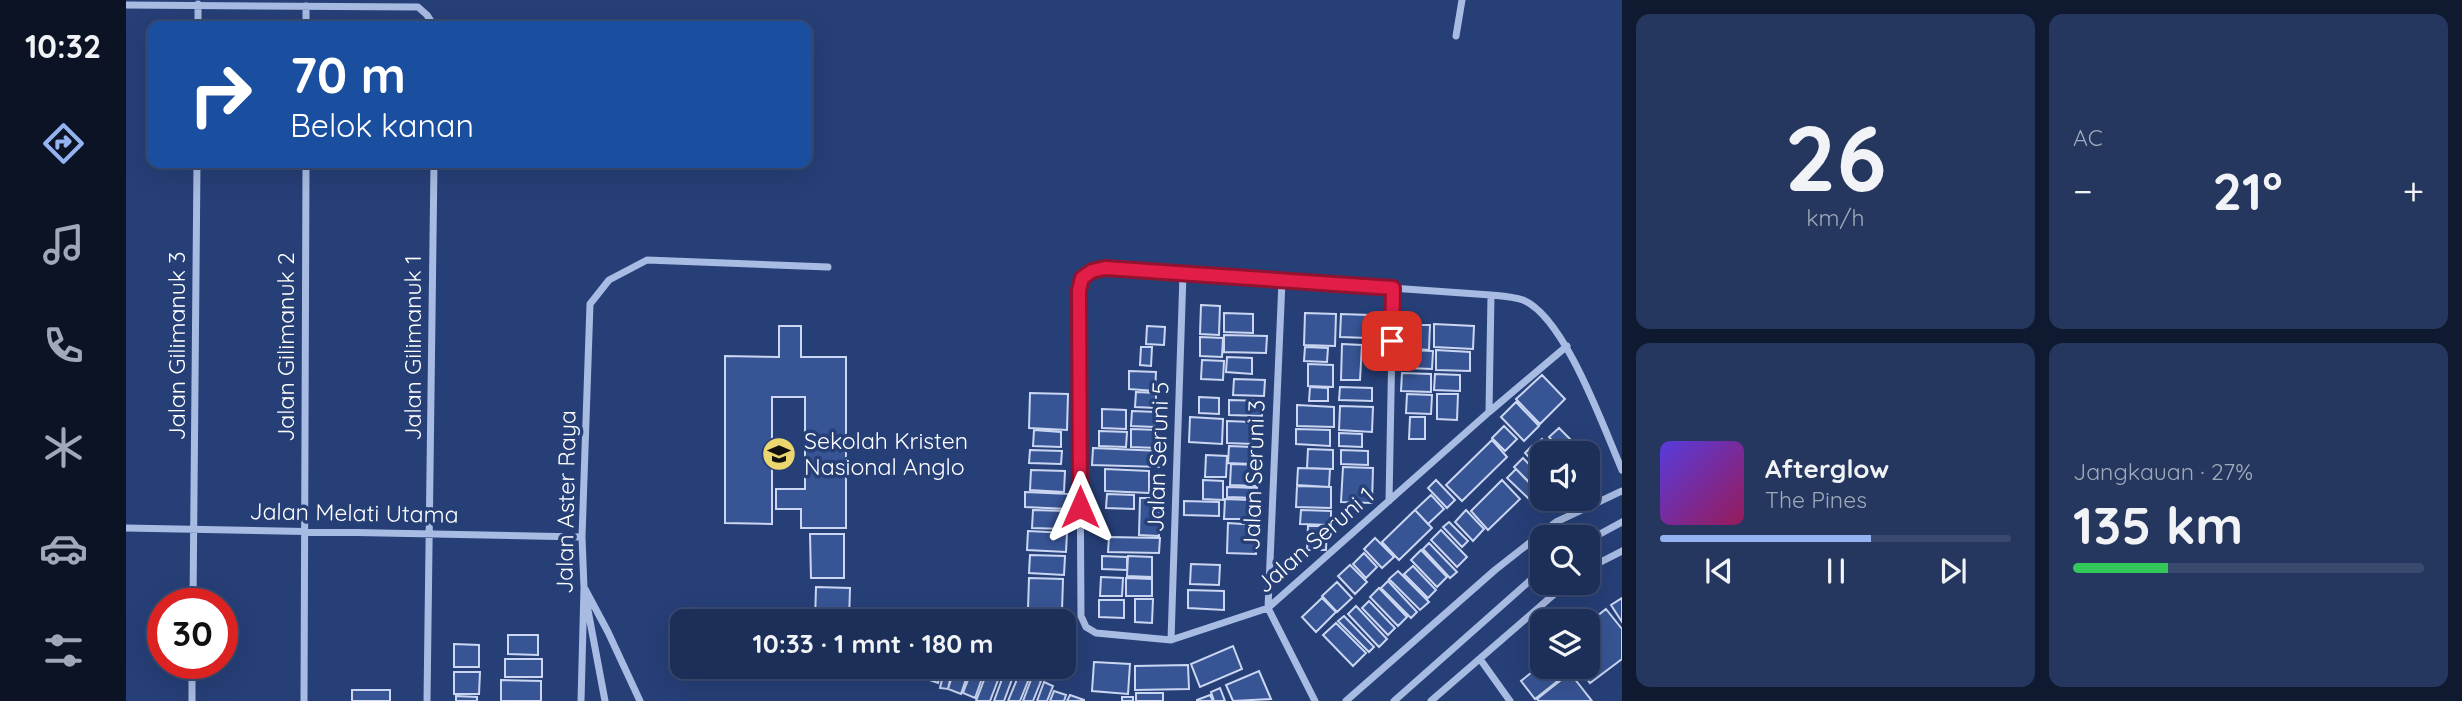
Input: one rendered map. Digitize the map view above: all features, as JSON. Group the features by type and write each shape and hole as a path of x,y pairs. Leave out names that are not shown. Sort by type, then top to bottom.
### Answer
{"street":[{"path":"1456,36 1462,0"},
{"path":"198,4 198,21"},
{"path":"126,5 418,7 431,21"},
{"path":"306,6 306,21"},
{"name":"Jalan Gilimanuk 3","path":"193,588 197,168"},
{"name":"Jalan Gilimanuk 2","path":"304,701 306,168"},
{"name":"Jalan Gilimanuk 1","path":"427,701 434,168"},
{"name":"Jalan Aster Raya","path":"581,701 584,588 582,537 590,304 609,280 647,260 828,267"},
{"name":"Jalan Seruni 1","path":"1183,274 1105,268 1092,271 1082,278 1079,290 1081,616 1086,627 1096,633 1171,640 1268,608 1567,346"},
{"path":"1183,274 1491,295 1524,300 1539,311 1567,346 1622,470"},
{"name":"Jalan Seruni 5","path":"1171,640 1183,274"},
{"name":"Jalan Seruni 3","path":"1282,281 1268,608 1315,701"},
{"path":"1389,501 1393,288"},
{"path":"1489,412 1491,295"},
{"path":"1346,701 1496,570 1556,522 1622,491"},
{"path":"1600,534 1622,522"},
{"name":"Jalan Melati Utama","path":"126,528 582,537"},
{"path":"1600,562 1622,551"},
{"path":"1394,701 1530,581"},
{"path":"584,588 605,701"},
{"path":"584,588 640,701"},
{"path":"1431,701 1553,595"},
{"path":"1480,659 1510,701"},
{"path":"191,701 192,679"}],"building":[{"path":"1201,305 1220,306 1219,335 1200,334"},
{"path":"1224,313 1253,314 1253,333 1224,332"},
{"path":"1305,313 1336,314 1335,346 1304,345"},
{"path":"1341,314 1369,315 1368,338 1340,337"},
{"path":"1434,324 1474,326 1473,349 1434,347"},
{"path":"1403,325 1430,325 1429,350 1403,348"},
{"path":"779,326 801,326 801,357 846,357 846,528 801,528 801,509 776,509 776,489 805,489 805,397 772,397 772,524 725,523 725,356 779,357"},
{"path":"1147,326 1165,327 1164,345 1146,344"},
{"path":"1224,335 1267,336 1266,353 1224,352"},
{"path":"1200,337 1223,338 1222,357 1200,356"},
{"path":"1342,344 1362,345 1360,380 1341,380"},
{"path":"1141,347 1152,347 1151,366 1140,365"},
{"path":"1305,347 1328,348 1327,362 1304,361"},
{"path":"1408,350 1433,351 1432,369 1408,368"},
{"path":"1436,350 1470,352 1470,371 1436,370"},
{"path":"1227,357 1252,358 1252,374 1226,372"},
{"path":"1202,360 1224,361 1223,380 1201,379"},
{"path":"1308,364 1333,365 1333,387 1308,386"},
{"path":"1129,371 1156,372 1155,391 1129,389"},
{"path":"1402,373 1431,374 1431,392 1401,391"},
{"path":"1435,374 1460,375 1460,391 1434,390"},
{"path":"1542,375 1565,399 1540,424 1516,399"},
{"path":"1234,379 1265,380 1264,396 1233,395"},
{"path":"1310,387 1328,388 1328,401 1309,401"},
{"path":"1340,387 1372,388 1372,401 1339,400"},
{"path":"1136,392 1156,393 1156,408 1135,407"},
{"path":"1030,393 1068,394 1067,430 1029,428"},
{"path":"1407,394 1432,395 1431,414 1406,413"},
{"path":"1437,394 1458,394 1457,420 1437,419"},
{"path":"1199,397 1219,398 1219,414 1199,413"},
{"path":"1229,400 1263,401 1262,416 1229,415"},
{"path":"1516,402 1539,426 1524,441 1501,417"},
{"path":"1297,405 1334,407 1334,427 1297,426"},
{"path":"1340,406 1373,407 1372,432 1339,430"},
{"path":"1102,409 1126,410 1126,429 1102,428"},
{"path":"1132,411 1156,412 1155,427 1131,426"},
{"path":"1190,417 1223,419 1222,444 1189,442"},
{"path":"1410,417 1425,417 1425,439 1409,439"},
{"path":"1227,421 1252,422 1252,444 1227,443"},
{"path":"1504,426 1517,439 1505,451 1492,438"},
{"path":"1559,428 1572,441 1553,441 1549,437"},
{"path":"1131,429 1158,430 1157,448 1131,447"},
{"path":"1296,429 1330,430 1330,446 1296,444"},
{"path":"1034,430 1061,432 1061,447 1033,446"},
{"path":"1099,431 1127,432 1126,447 1099,446"},
{"path":"1339,433 1362,434 1362,447 1339,446"},
{"path":"1492,440 1507,457 1462,501 1446,485"},
{"path":"1229,446 1252,447 1252,464 1228,463"},
{"path":"1093,448 1161,451 1161,467 1092,465"},
{"path":"1308,449 1333,450 1333,469 1307,468"},
{"path":"1030,450 1062,451 1061,464 1029,463"},
{"path":"1341,450 1368,451 1368,465 1341,464"},
{"path":"1206,455 1227,456 1226,477 1205,477"},
{"path":"1523,458 1530,465 1530,483 1514,467"},
{"path":"1231,464 1258,465 1258,486 1230,485"},
{"path":"1343,467 1373,468 1372,503 1341,502"},
{"path":"1298,468 1330,469 1329,487 1297,485"},
{"path":"1105,469 1149,471 1149,493 1105,491"},
{"path":"1516,469 1530,484 1530,498 1529,499 1507,478"},
{"path":"1031,470 1065,471 1064,492 1030,490"},
{"path":"1203,480 1223,481 1223,500 1203,499"},
{"path":"1436,480 1455,500 1447,508 1428,488"},
{"path":"1502,480 1520,499 1488,530 1471,511"},
{"path":"1297,486 1331,487 1331,508 1296,507"},
{"path":"1227,487 1257,488 1257,498 1227,497"},
{"path":"1025,492 1070,494 1069,509 1025,507"},
{"path":"1107,494 1134,495 1134,509 1106,508"},
{"path":"1431,495 1444,509 1428,524 1415,510"},
{"path":"1140,498 1160,498 1159,536 1139,535"},
{"path":"1225,499 1250,500 1249,519 1224,519"},
{"path":"1184,501 1219,502 1219,516 1184,515"},
{"path":"1033,510 1066,511 1065,529 1032,528"},
{"path":"1301,510 1331,511 1331,525 1300,524"},
{"path":"1415,510 1432,528 1399,560 1382,542"},
{"path":"1466,510 1484,529 1473,541 1455,522"},
{"path":"1449,522 1468,541 1462,547 1443,527"},
{"path":"1228,523 1257,525 1256,554 1227,553"},
{"path":"1308,526 1327,526 1326,550 1307,550"},
{"path":"1441,530 1467,557 1457,567 1431,540"},
{"path":"1028,531 1067,533 1066,552 1027,550"},
{"path":"810,534 844,534 844,578 811,578"},
{"path":"1109,537 1160,538 1159,553 1108,552"},
{"path":"1375,538 1394,557 1382,568 1364,549"},
{"path":"1429,543 1457,572 1450,578 1423,549"},
{"path":"1421,550 1447,577 1437,587 1411,560"},
{"path":"1364,553 1377,567 1366,578 1353,564"},
{"path":"1030,555 1065,556 1064,575 1029,573"},
{"path":"1102,556 1127,557 1127,570 1102,569"},
{"path":"1128,556 1152,557 1152,577 1127,576"},
{"path":"1191,564 1220,565 1219,585 1190,584"},
{"path":"1350,565 1367,582 1355,594 1338,576"},
{"path":"1413,566 1436,590 1428,598 1404,574"},
{"path":"1398,571 1429,602 1420,610 1389,579"},
{"path":"1101,577 1123,578 1122,596 1100,596"},
{"path":"1029,578 1063,579 1062,609 1028,609"},
{"path":"1126,578 1152,579 1152,596 1126,596"},
{"path":"1388,581 1417,612 1411,618 1381,588"},
{"path":"1337,582 1352,598 1337,612 1322,596"},
{"path":"816,587 850,588 849,609 815,609"},
{"path":"1379,588 1407,617 1398,626 1370,597"},
{"path":"1188,590 1224,591 1224,610 1188,608"},
{"path":"1322,598 1336,612 1316,632 1302,617"},
{"path":"1622,598 1622,622 1611,605"},
{"path":"1135,599 1153,599 1152,623 1135,622"},
{"path":"1099,600 1124,600 1124,618 1099,617"},
{"path":"1369,601 1395,628 1388,635 1362,608"},
{"path":"1356,606 1387,639 1379,647 1348,614"},
{"path":"1606,609 1622,629 1622,659 1600,676 1600,614"},
{"path":"1344,616 1374,647 1369,652 1338,621"},
{"path":"1336,623 1366,653 1353,666 1323,635"},
{"path":"508,635 538,635 538,655 508,654"},
{"path":"454,644 479,645 479,667 454,667"},
{"path":"1233,646 1242,669 1200,687 1191,664"},
{"path":"505,659 542,659 542,677 505,677"},
{"path":"1094,662 1130,664 1128,694 1092,691"},
{"path":"1188,665 1189,689 1135,690 1135,666"},
{"path":"1259,671 1271,699 1233,701 1226,685"},
{"path":"454,672 480,672 479,694 454,694"},
{"path":"1530,674 1530,679 1560,679 1535,699 1521,681"},
{"path":"942,679 950,679 948,689 940,688"},
{"path":"951,679 966,679 961,694 948,689"},
{"path":"968,679 982,679 975,698 963,693"},
{"path":"984,679 998,679 990,701 976,701"},
{"path":"1002,679 1012,679 1004,701 994,701"},
{"path":"1017,679 1029,679 1020,701 1008,701"},
{"path":"1031,679 1041,681 1033,701 1023,701"},
{"path":"1562,679 1575,679 1592,701 1539,701 1537,699"},
{"path":"501,680 541,681 541,701 501,701"},
{"path":"1044,682 1053,686 1047,701 1037,701"},
{"path":"1220,688 1225,701 1214,701 1211,692"},
{"path":"352,690 390,690 390,701 352,701"},
{"path":"1054,691 1066,695 1064,701 1050,701"},
{"path":"1136,693 1163,693 1163,701 1136,701"},
{"path":"1070,695 1084,700 1084,701 1067,701"},
{"path":"1210,695 1213,701 1197,701 1197,700"},
{"path":"456,696 477,697 477,701 456,701"},
{"path":"1122,697 1133,697 1133,701 1122,701"}],"place":[{"name":"Sekolah Kristen Nasional Anglo","path":"779,454"}],"route":[{"path":"1080,507 1079,290 1082,278 1092,271 1105,268 1393,288 1392,341"}]}
